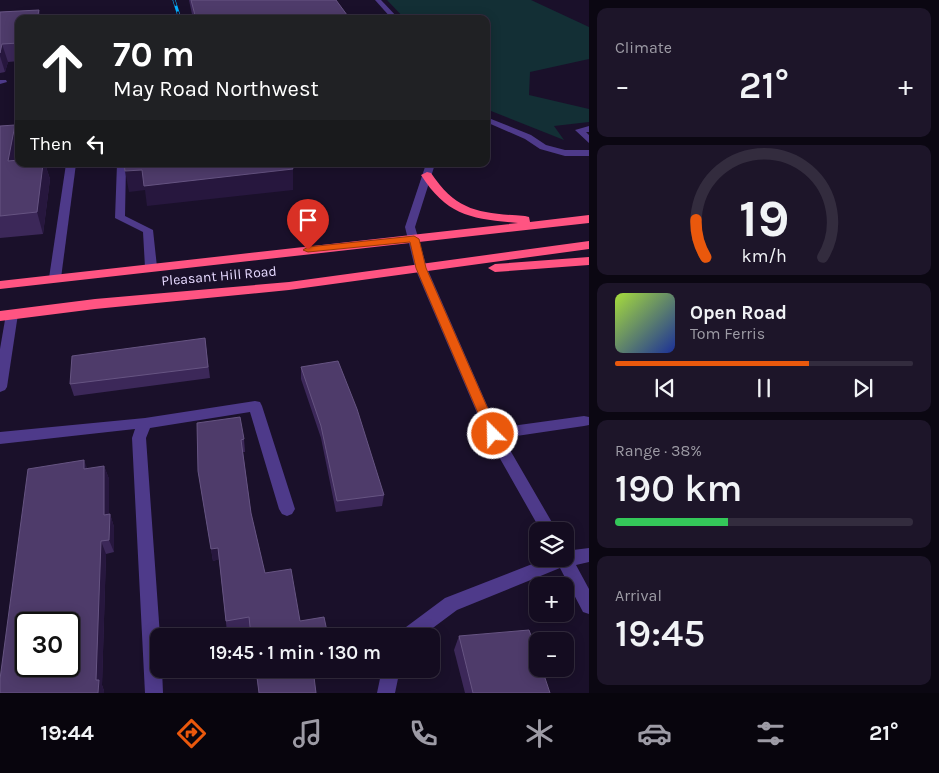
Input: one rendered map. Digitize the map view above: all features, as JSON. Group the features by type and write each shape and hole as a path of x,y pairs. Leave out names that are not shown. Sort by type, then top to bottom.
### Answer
{"highway":[{"path":"429,169 438,192 454,206 478,213 519,220 559,222"},
{"name":"Pleasant Hill Road","path":"0,284 589,218"},
{"name":"Pleasant Hill Road","path":"6,315 95,304 288,286 589,245"},
{"path":"421,268 462,271 589,262"}],"street":[{"path":"378,0 392,15"},
{"path":"490,121 528,137 543,147 565,153 589,153"},
{"path":"589,129 579,130 589,140"},
{"path":"55,278 70,167"},
{"path":"121,167 120,218 148,230 151,267"},
{"path":"429,169 410,227 421,268 493,434 543,522"},
{"path":"0,387 6,315"},
{"path":"0,438 145,423 255,406 287,509"},
{"path":"493,434 584,421"},
{"path":"145,423 139,438 154,693"},
{"path":"574,557 589,555"},
{"path":"418,628 450,604 544,567"},
{"path":"568,567 589,606"},
{"path":"386,693 389,678"}],"green space":[{"path":"387,0 531,0 589,27 589,59 530,72 529,95 589,109 589,122 554,126 564,140 490,111 490,15 401,15"}],"building":[{"path":"191,0 336,0 347,15 195,15"},
{"path":"39,10 38,15 15,15 15,43 2,44 0,53 0,12"},
{"path":"15,125 8,161 15,160 15,167 43,167 37,212 0,216 0,126"},
{"path":"124,167 292,167 293,169 144,186 142,170 125,171"},
{"path":"205,338 208,367 70,384 72,356"},
{"path":"338,361 357,409 384,495 337,501 321,426 301,367"},
{"path":"240,417 244,439 241,440 251,513 265,573 291,569 300,621 324,617 326,628 250,628 249,617 226,621 218,548 211,549 198,471 197,423"},
{"path":"84,460 84,469 104,466 104,515 110,514 109,540 101,541 96,680 99,680 98,693 0,693 0,679 28,469"},
{"path":"529,630 529,677 545,677 550,693 473,693 459,636"},
{"path":"257,678 314,678 316,693 259,693"}],"railway":[{"path":"174,0 179,15"}],"route":[{"path":"308,250 414,239 421,268 493,434"}]}
